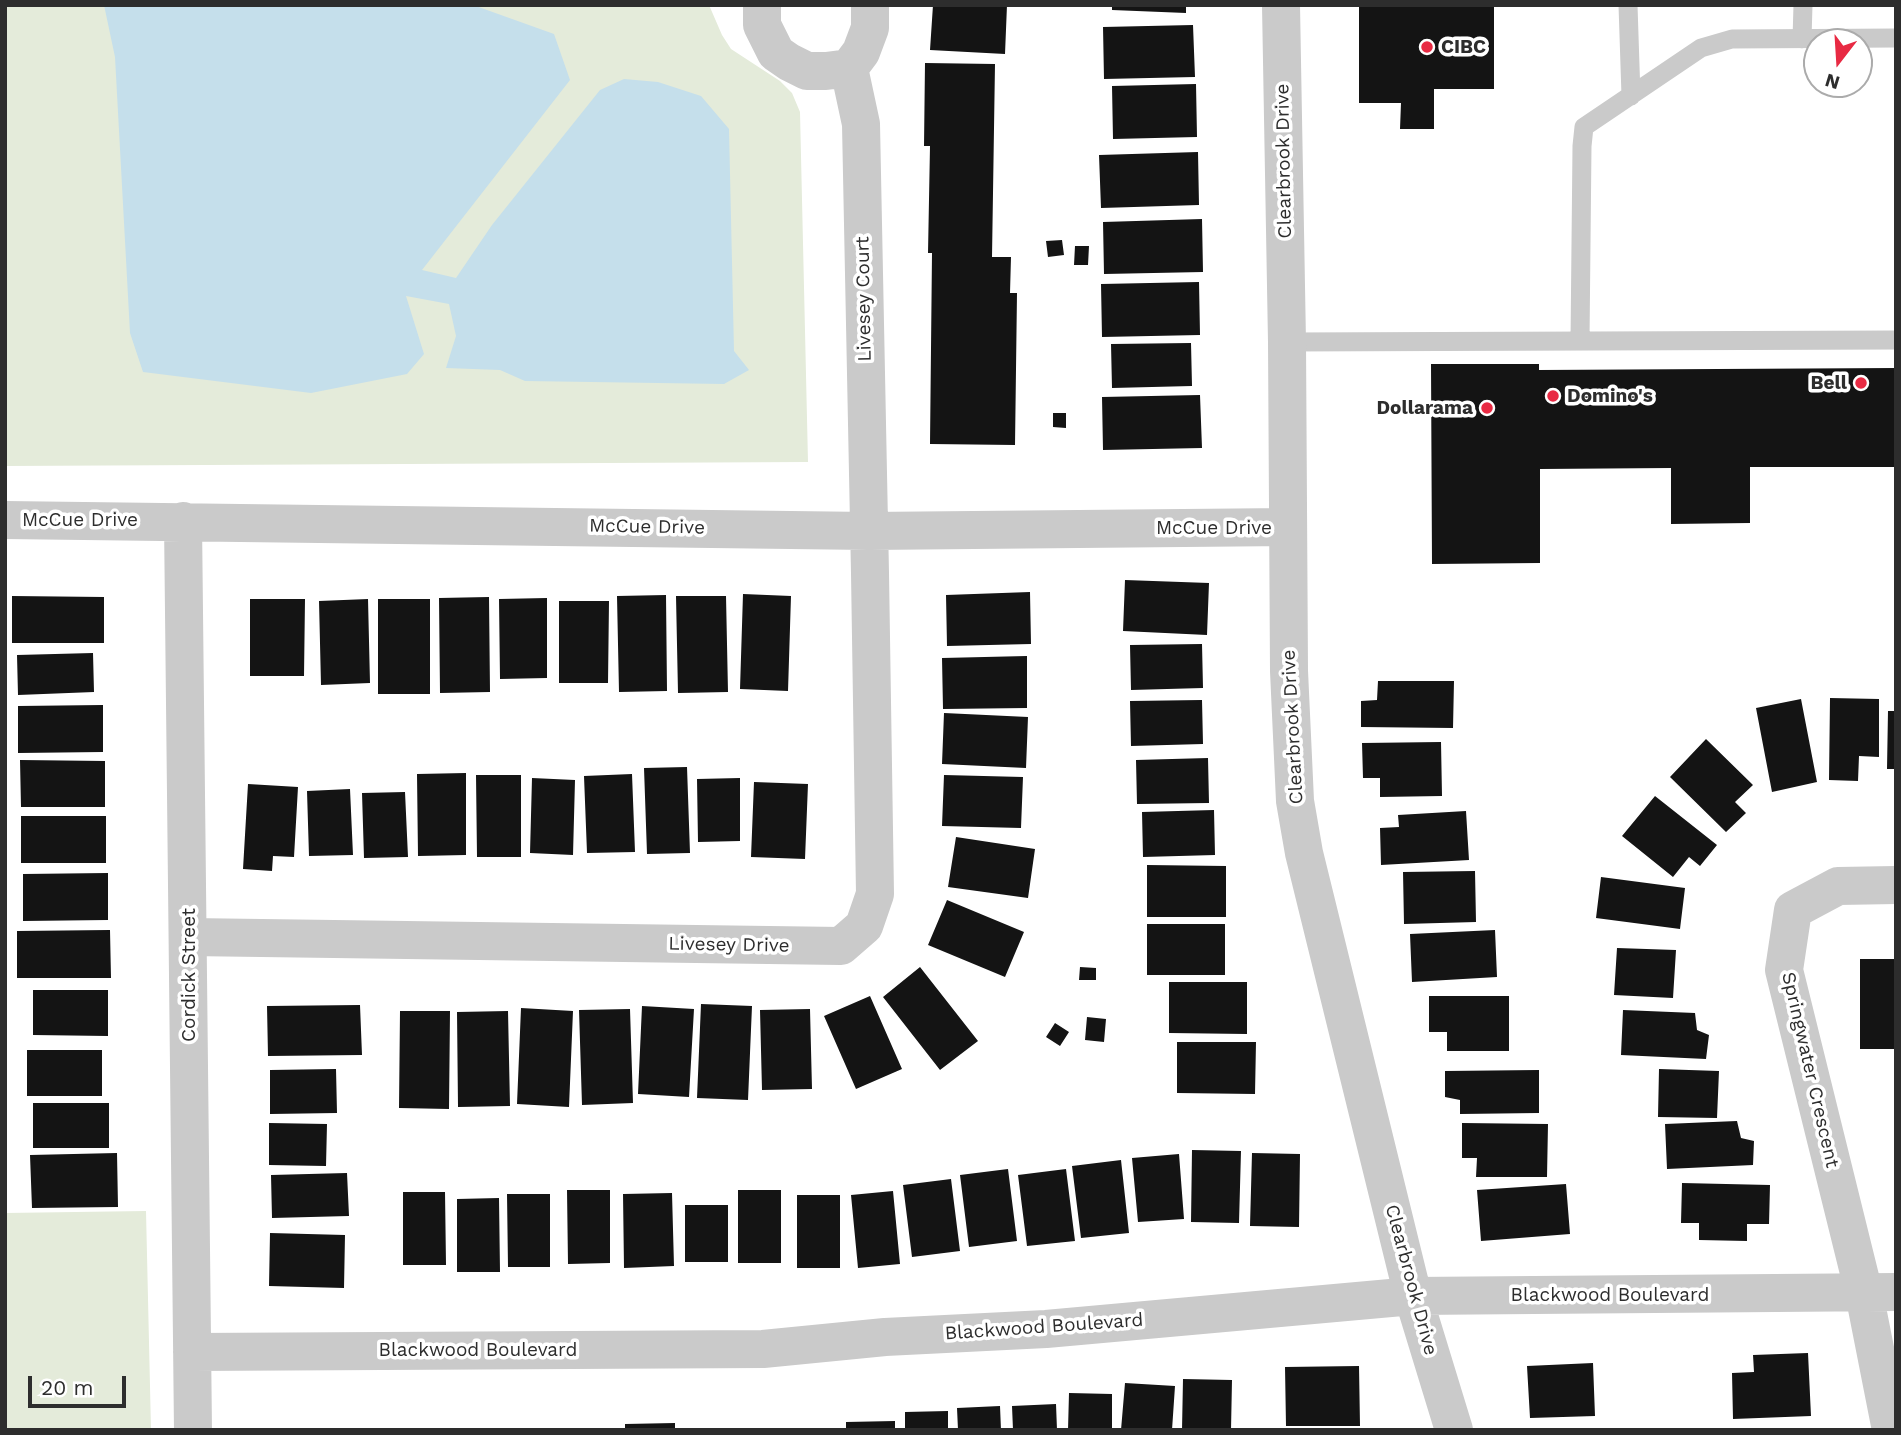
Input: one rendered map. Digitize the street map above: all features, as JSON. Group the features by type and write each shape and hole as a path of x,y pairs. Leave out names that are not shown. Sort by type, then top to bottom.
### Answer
{"street":[{"path":"762,5 761,15 768,39 776,52 807,71 849,68 861,52 870,28 870,5"},
{"name":"Clearbrook Drive","path":"1281,5 1289,671 1295,801 1304,853 1413,1296 1454,1430"},
{"name":"Livesey Court","path":"849,68 861,124 869,531"},
{"name":"McCue Drive","path":"5,520 869,531 1288,527"},
{"name":"Cordick Street","path":"183,521 193,1430"},
{"name":"Livesey Drive","path":"189,937 841,946 864,926 875,894 869,531"},
{"name":"Springwater Crescent","path":"1880,1293 1784,970 1793,910 1838,886 1896,885"},
{"path":"1880,1293 1891,1430"},
{"name":"Blackwood Boulevard","path":"192,1352 763,1349 885,1337 1046,1329 1413,1296 1880,1293"}],"lane":[{"path":"1628,5 1631,96"},
{"path":"1802,39 1803,5"},
{"path":"1580,341 1584,127 1702,48 1732,39 1896,38"},
{"path":"1287,342 1896,340"}],"green space":[{"path":"5,5 709,5 731,49 780,81 792,93 800,112 808,462 5,466"},
{"path":"146,1211 151,1430 5,1430 5,1213"}],"water":[{"path":"104,5 473,5 554,34 570,80 422,270 456,278 492,225 600,90 624,79 658,82 701,96 729,129 734,351 749,370 724,384 525,381 500,370 446,368 456,336 449,304 406,296 424,354 407,374 311,393 143,372 130,333 115,57"}],"building":[{"path":"933,5 1007,5 1005,54 930,50"},
{"path":"1112,5 1186,5 1186,13 1112,10"},
{"name":"CIBC","path":"1359,5 1494,5 1494,89 1434,89 1434,129 1400,129 1401,103 1359,103"},
{"path":"1193,25 1195,77 1104,79 1103,27"},
{"path":"925,63 995,64 992,257 1011,257 1010,293 1017,293 1015,445 930,444 932,253 928,253 930,146 924,146"},
{"path":"1196,84 1197,137 1113,139 1112,86"},
{"path":"1198,152 1199,205 1101,208 1099,155"},
{"path":"1202,219 1203,272 1104,274 1103,222"},
{"path":"1062,240 1064,255 1048,257 1046,241"},
{"path":"1075,246 1089,246 1088,265 1074,265"},
{"path":"1199,282 1200,335 1102,337 1101,284"},
{"path":"1191,343 1192,386 1112,388 1111,344"},
{"path":"1431,364 1539,364 1539,370 1896,368 1896,467 1750,467 1750,523 1671,524 1671,468 1540,469 1540,563 1432,564"},
{"path":"1200,395 1202,448 1103,450 1102,397"},
{"path":"1053,413 1066,413 1066,428 1053,427"},
{"path":"1125,580 1209,583 1207,635 1123,631"},
{"path":"1030,592 1031,644 947,646 946,595"},
{"path":"743,594 791,596 788,691 740,689"},
{"path":"666,595 667,691 619,692 617,596"},
{"path":"12,596 104,597 104,643 12,643"},
{"path":"676,596 726,596 728,692 678,693"},
{"path":"489,597 490,692 440,693 439,598"},
{"path":"547,598 547,678 500,679 499,599"},
{"path":"250,599 305,599 304,676 250,676"},
{"path":"368,599 370,683 321,685 319,601"},
{"path":"378,599 430,599 430,694 378,694"},
{"path":"559,601 609,601 608,683 559,683"},
{"path":"1202,644 1203,688 1131,690 1130,645"},
{"path":"93,653 94,692 18,695 17,655"},
{"path":"1027,656 1027,708 943,709 942,658"},
{"path":"1378,681 1454,681 1453,728 1361,727 1361,701 1377,700"},
{"path":"1830,698 1879,699 1879,757 1859,756 1858,781 1829,780"},
{"path":"1801,699 1817,782 1772,792 1756,708"},
{"path":"1202,700 1203,744 1131,746 1130,701"},
{"path":"103,705 103,752 18,753 18,706"},
{"path":"1888,711 1896,711 1896,769 1887,769"},
{"path":"944,713 1028,717 1026,768 942,764"},
{"path":"1706,739 1753,785 1735,802 1746,813 1726,832 1670,777"},
{"path":"1441,742 1442,796 1380,797 1380,778 1363,778 1362,743"},
{"path":"1208,758 1209,803 1137,804 1136,760"},
{"path":"20,760 105,761 105,807 21,807"},
{"path":"687,767 690,853 647,854 644,768"},
{"path":"466,773 466,855 418,856 417,774"},
{"path":"632,774 635,852 587,853 584,776"},
{"path":"476,775 521,775 521,857 477,857"},
{"path":"944,775 1023,777 1021,828 942,826"},
{"path":"532,778 575,780 573,855 530,853"},
{"path":"740,778 740,841 698,842 697,779"},
{"path":"754,782 808,784 805,859 751,857"},
{"path":"248,784 298,787 294,857 273,856 272,871 243,869"},
{"path":"350,789 353,855 309,856 307,791"},
{"path":"405,792 408,857 364,858 362,793"},
{"path":"1655,796 1717,845 1700,866 1689,857 1673,877 1622,836"},
{"path":"1214,810 1215,855 1143,857 1142,812"},
{"path":"1466,811 1469,860 1381,865 1380,828 1399,827 1398,815"},
{"path":"21,816 106,816 106,863 21,863"},
{"path":"956,837 1035,849 1028,898 948,887"},
{"path":"1147,865 1226,866 1226,917 1147,917"},
{"path":"1475,871 1476,922 1404,924 1403,872"},
{"path":"108,873 108,920 23,921 23,874"},
{"path":"1601,877 1685,888 1680,929 1596,918"},
{"path":"947,900 1024,932 1005,977 928,945"},
{"path":"1147,924 1225,924 1225,975 1147,975"},
{"path":"110,930 111,978 17,978 17,931"},
{"path":"1495,930 1497,977 1412,982 1410,934"},
{"path":"1617,948 1676,950 1673,998 1614,995"},
{"path":"1860,959 1896,959 1896,1049 1860,1049"},
{"path":"920,967 978,1041 940,1070 883,997"},
{"path":"1080,967 1096,968 1096,980 1079,980"},
{"path":"1169,982 1247,982 1247,1034 1169,1033"},
{"path":"33,990 108,990 108,1036 33,1035"},
{"path":"870,996 902,1069 856,1089 824,1016"},
{"path":"1429,996 1509,996 1509,1051 1447,1051 1447,1032 1429,1032"},
{"path":"701,1004 752,1006 748,1100 697,1098"},
{"path":"360,1005 362,1055 268,1056 267,1006"},
{"path":"642,1006 694,1009 689,1097 638,1094"},
{"path":"521,1008 573,1011 569,1107 517,1104"},
{"path":"630,1009 633,1103 582,1105 579,1010"},
{"path":"810,1009 812,1089 762,1090 760,1010"},
{"path":"1623,1010 1695,1013 1697,1030 1709,1035 1706,1059 1621,1055"},
{"path":"400,1011 450,1011 449,1109 399,1108"},
{"path":"508,1011 510,1106 458,1107 457,1012"},
{"path":"1087,1017 1106,1019 1104,1042 1085,1040"},
{"path":"1055,1023 1069,1032 1060,1046 1046,1037"},
{"path":"1177,1042 1256,1042 1255,1094 1177,1093"},
{"path":"27,1050 102,1050 102,1096 27,1096"},
{"path":"336,1069 337,1113 270,1114 270,1070"},
{"path":"1659,1069 1719,1071 1717,1118 1658,1117"},
{"path":"1539,1070 1539,1113 1460,1114 1460,1100 1445,1097 1445,1071"},
{"path":"33,1103 109,1103 109,1148 33,1148"},
{"path":"1737,1121 1741,1138 1754,1141 1753,1165 1667,1169 1665,1124"},
{"path":"269,1123 327,1124 326,1166 269,1165"},
{"path":"1462,1123 1548,1124 1547,1177 1476,1177 1477,1158 1462,1158"},
{"path":"1192,1150 1241,1151 1239,1223 1191,1222"},
{"path":"117,1153 118,1207 32,1208 30,1155"},
{"path":"1252,1153 1300,1154 1299,1227 1250,1226"},
{"path":"1179,1154 1184,1219 1138,1222 1132,1158"},
{"path":"1121,1160 1129,1233 1081,1238 1072,1166"},
{"path":"1008,1169 1017,1241 969,1247 960,1175"},
{"path":"1066,1169 1075,1241 1027,1246 1018,1175"},
{"path":"347,1173 349,1216 272,1218 271,1175"},
{"path":"951,1179 960,1251 912,1257 903,1185"},
{"path":"1682,1183 1770,1185 1769,1224 1747,1224 1747,1241 1699,1240 1699,1223 1681,1223"},
{"path":"1566,1184 1570,1234 1481,1241 1477,1190"},
{"path":"567,1190 610,1190 610,1263 568,1264"},
{"path":"738,1190 781,1190 781,1263 738,1263"},
{"path":"893,1191 900,1264 858,1268 851,1195"},
{"path":"403,1192 445,1192 446,1265 403,1265"},
{"path":"672,1193 674,1266 624,1268 623,1194"},
{"path":"507,1194 550,1194 550,1267 508,1267"},
{"path":"797,1195 840,1195 840,1268 797,1268"},
{"path":"499,1198 500,1272 457,1272 457,1199"},
{"path":"685,1205 728,1205 728,1262 685,1262"},
{"path":"270,1233 345,1235 344,1288 269,1286"},
{"path":"1808,1353 1811,1416 1733,1419 1732,1373 1754,1372 1753,1355"},
{"path":"1593,1363 1595,1416 1530,1418 1527,1366"},
{"path":"1359,1366 1360,1426 1286,1426 1285,1367"},
{"path":"1183,1379 1232,1380 1231,1430 1182,1430"},
{"path":"1125,1383 1175,1386 1172,1430 1121,1430"},
{"path":"1069,1393 1112,1394 1112,1430 1068,1430"},
{"path":"1056,1404 1057,1430 1013,1430 1012,1406"},
{"path":"1000,1406 1001,1430 958,1430 957,1408"},
{"path":"948,1411 948,1430 905,1430 905,1412"},
{"path":"895,1421 895,1430 846,1430 846,1422"},
{"path":"675,1423 675,1430 625,1430 625,1424"}],"place":[{"name":"CIBC","path":"1427,47"},
{"name":"Bell","path":"1861,383"},
{"name":"Domino's","path":"1553,396"},
{"name":"Dollarama","path":"1487,408"}]}
